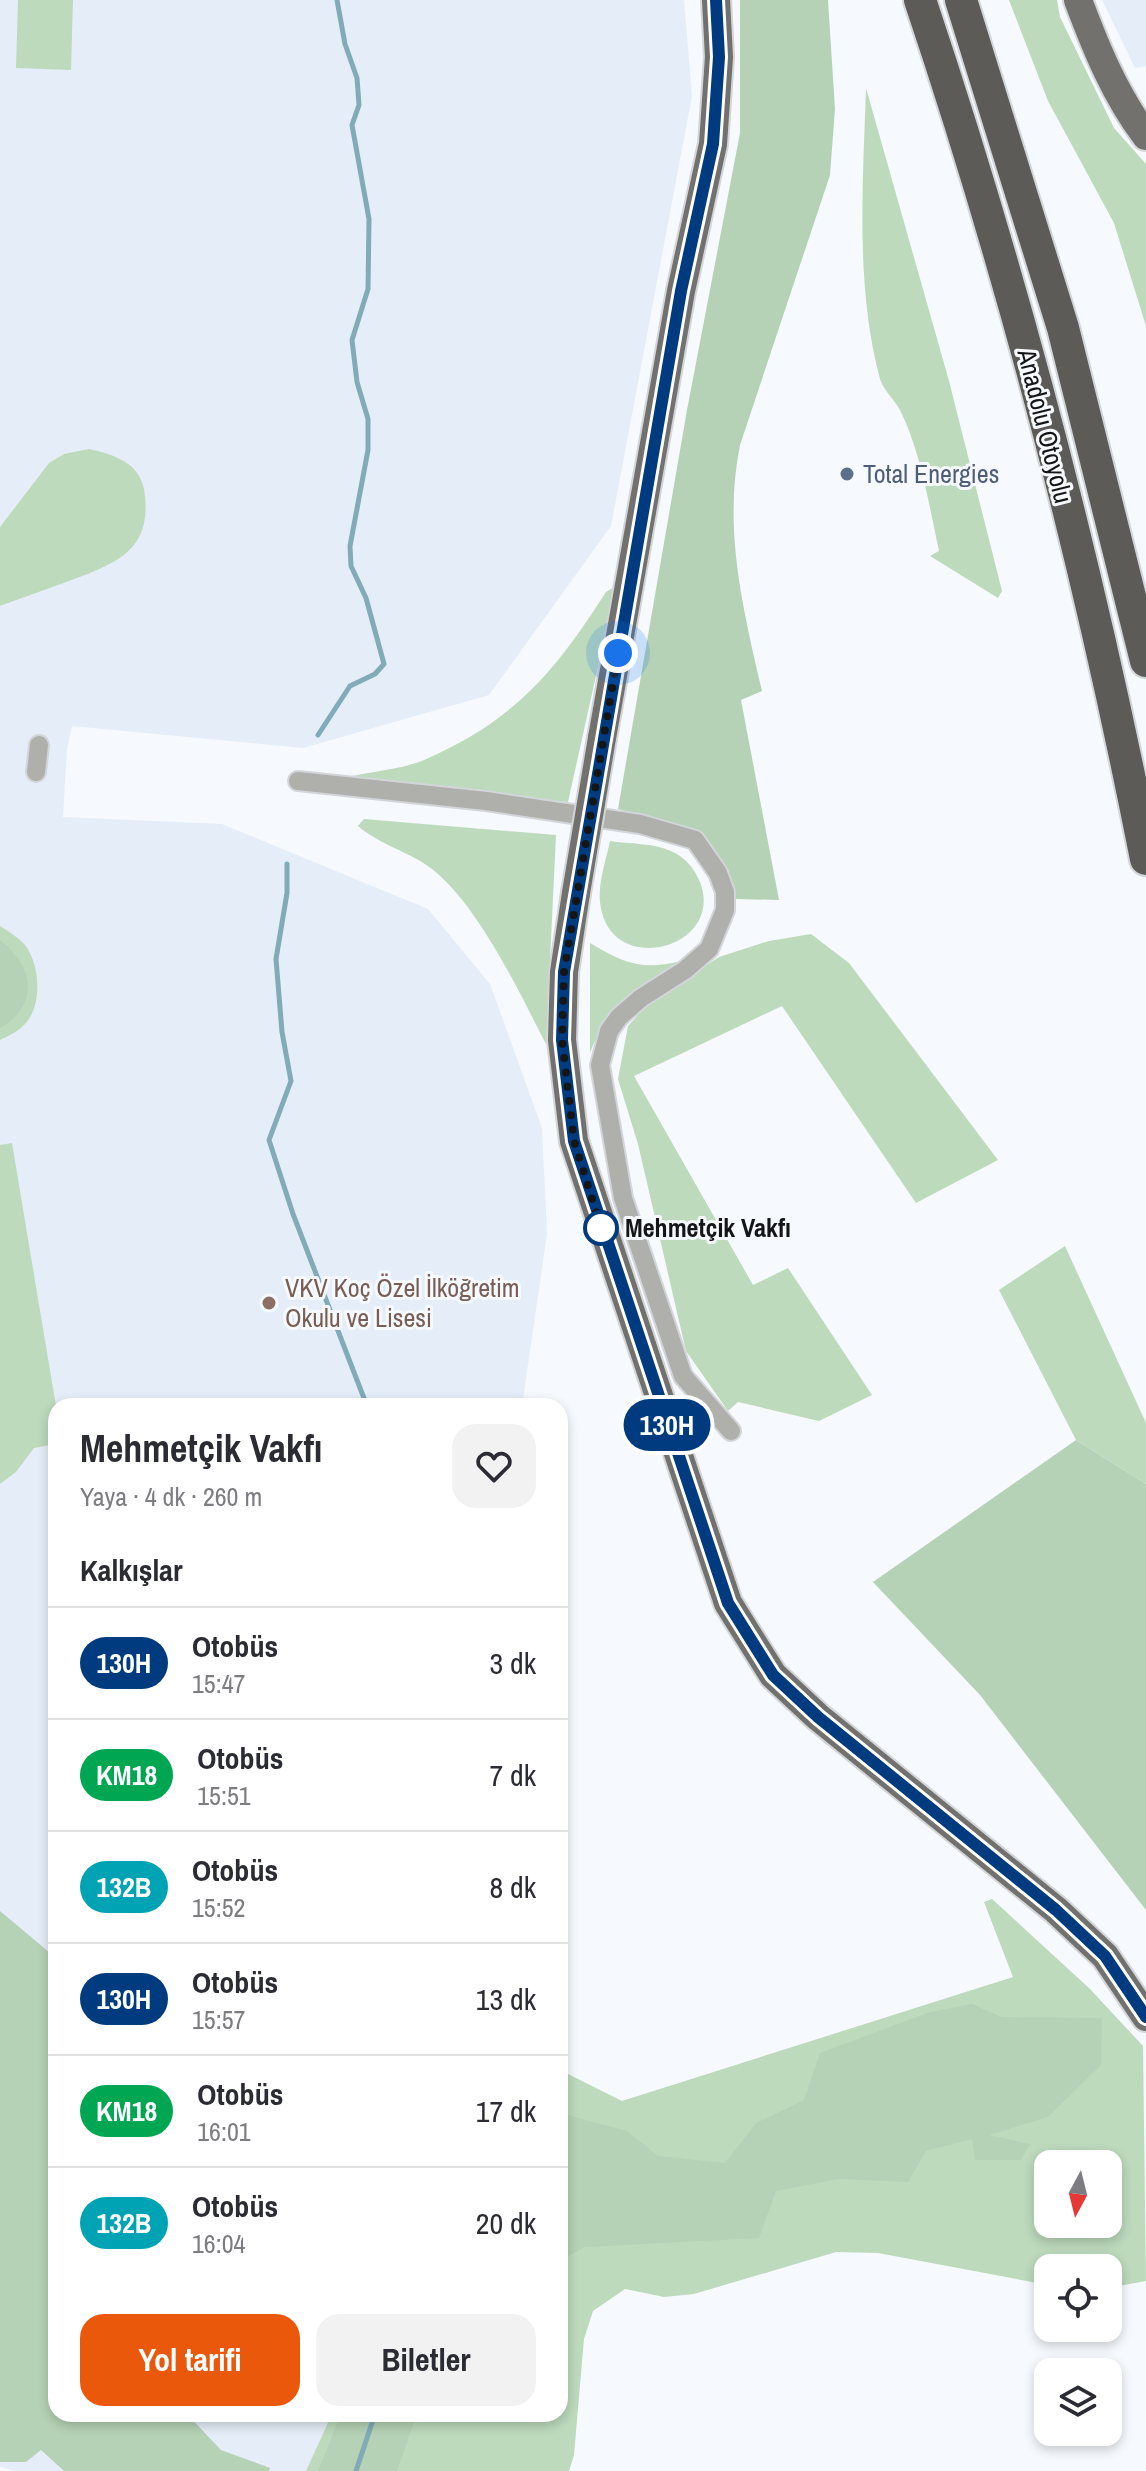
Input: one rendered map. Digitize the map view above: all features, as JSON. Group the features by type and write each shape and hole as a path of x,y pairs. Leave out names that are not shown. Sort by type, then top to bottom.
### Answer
{"highway":[{"name":"Anadolu Otoyolu","path":"920,0 996,244 1048,436 1146,859"},
{"name":"Anadolu Otoyolu","path":"961,0 1063,328 1146,661"}],"main road":[{"path":"716,0 719,57 713,144 681,291 564,972 562,1040 574,1141 728,1603 773,1675 830,1727 1056,1910 1105,1956 1146,2017"},
{"path":"1078,0 1095,46 1126,109 1146,136"}],"street":[{"path":"36,772 39,745"},
{"path":"298,781 486,801 640,824 695,840 718,873 725,892 725,910 719,931 709,949 619,1017 609,1031 600,1065 623,1198 683,1376 731,1431"}],"shaded area":[{"name":"VKV Koç Özel İlköğretim Okulu ve Lisesi","path":"0,0 684,0 692,96 611,526 489,695 303,748 72,726 67,749 63,817 222,824 428,909 490,984 542,1128 547,1234 523,1398 48,1398 48,2422 351,2422 330,2471 15,2471 0,2467"},
{"path":"1102,0 1146,0 1146,66 1135,68"}],"green space":[{"path":"18,0 73,0 71,70 16,68"},
{"path":"740,0 828,0 835,109 830,175 740,445 735,476 734,538 742,599 762,691 741,700 779,900 736,899 726,868 700,831 618,809 687,410 740,133"},
{"path":"1009,0 1057,0 1060,17 1114,128 1146,164 1146,326 1114,223 1048,101"},
{"path":"866,88 949,381 1002,591 998,598 930,556 939,551 919,461 900,410 880,379 867,308 862,234"},
{"path":"89,449 123,461 137,472 144,489 146,510 137,540 128,551 102,568 0,606 0,527 49,463 64,454"},
{"path":"616,586 568,802 357,781 352,776 416,763 483,729 529,692 568,647 606,592"},
{"path":"364,819 556,835 546,1044 496,951 466,905 432,869 358,826"},
{"path":"610,841 664,848 681,856 692,868 700,882 703,905 696,924 682,938 663,946 642,948 623,941 608,926 600,895"},
{"path":"0,926 25,945 34,964 37,987 34,1010 29,1019 17,1031 0,1040"},
{"path":"811,934 849,963 998,1160 916,1203 782,1006 634,1076 753,1285 788,1268 872,1395 819,1421 738,1402 728,1411 686,1351 638,1144 618,1079 628,1026 646,1006 719,957 769,941"},
{"path":"0,940 20,961 28,985 22,1008 0,1028"},
{"path":"590,943 633,963 655,965 681,961 616,1011 597,1037 590,1053"},
{"path":"12,1143 55,1398 48,1398 48,1445 34,1448 16,1472 0,1484 0,1145"},
{"path":"1065,1246 1146,1423 1146,1484 1076,1440 999,1290"},
{"path":"1076,1440 1146,1484 1146,1910 980,1695 873,1582"},
{"path":"992,1899 1089,1988 1143,2046 1146,2281 1122,2285 1122,2254 1034,2254 1034,2282 878,2253 836,2252 694,2294 664,2297 625,2289 593,2311 584,2339 574,2455 569,2471 306,2471 328,2422 568,2422 568,2074 622,2101 1013,1977 984,1902"},
{"path":"0,1911 48,1951 48,2422 195,2422 221,2450 270,2468 269,2471 64,2471 41,2450 26,2462 0,2462"},
{"path":"972,2004 1002,2017 1102,2018 1101,2065 1048,2117 989,2135 1030,2144 1021,2160 975,2160 972,2139 926,2151 908,2182 839,2179 776,2191 759,2238 585,2247 568,2257 568,2115 627,2131 658,2156 725,2163 756,2123 804,2100 820,2053 930,2012"},
{"path":"338,2422 414,2422 397,2471 318,2471"}],"waterway":[{"path":"318,735 350,686 375,674 384,664 366,598 351,566 350,546 368,450 368,419 357,382 352,340 368,289 369,219 352,125 359,105 357,78 345,44 337,0"},
{"path":"287,864 287,893 276,959 282,1032 291,1081 269,1140 293,1214 364,1398"},
{"path":"356,2471 372,2422"}],"bus line":[{"name":"130H","path":"716,0 719,57 713,144 681,291 564,972 562,1040 574,1141 728,1603 773,1675 818,1717 1056,1910 1105,1956 1146,2017"}],"place":[{"name":"Total Energies","path":"847,474"},
{"name":"Mehmetçik Vakfı","path":"601,1228"},
{"name":"VKV Koç Özel İlköğretim Okulu ve Lisesi","path":"269,1303"}],"route":[{"path":"601,1228 603,1234 574,1141 562,1040 564,972 618,653"}]}
